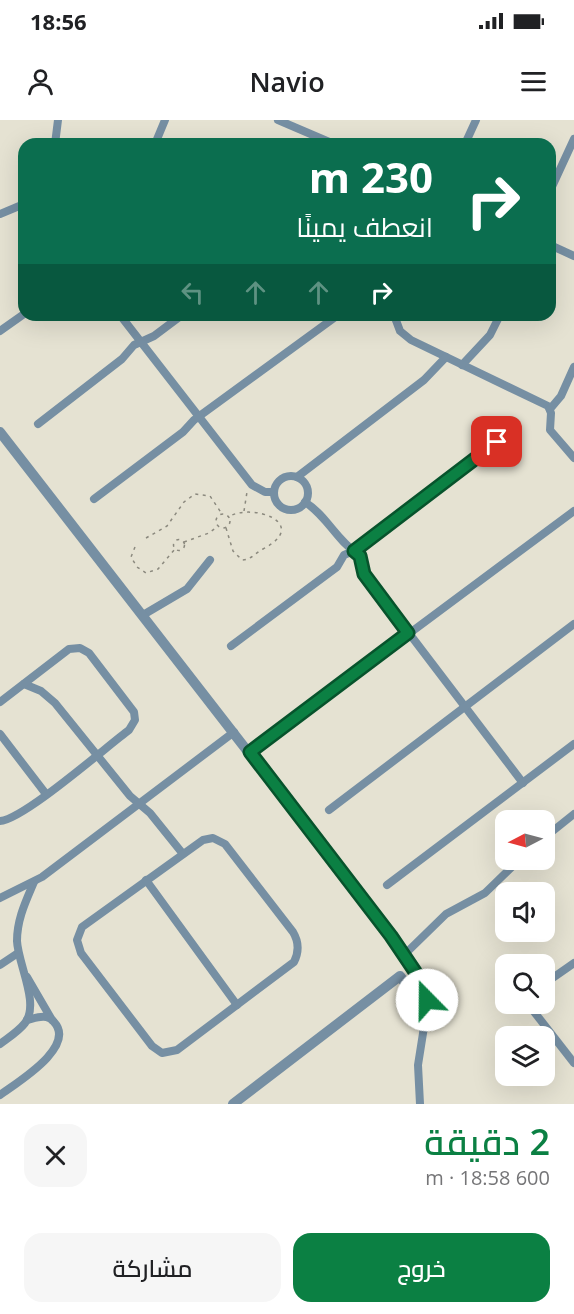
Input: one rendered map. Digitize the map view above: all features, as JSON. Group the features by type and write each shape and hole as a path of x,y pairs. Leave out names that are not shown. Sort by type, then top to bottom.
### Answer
{"street":[{"path":"56,138 58,120"},
{"path":"158,138 165,120"},
{"path":"278,120 320,138"},
{"path":"468,138 476,120"},
{"path":"556,178 574,139"},
{"path":"0,214 18,206"},
{"path":"556,248 574,256"},
{"path":"0,331 18,318"},
{"path":"124,321 252,485 265,492 274,492"},
{"path":"38,424 122,359 139,341 154,336 174,321"},
{"path":"94,499 183,432 198,418 330,321"},
{"path":"396,321 405,336 545,404 550,410"},
{"path":"462,365 490,335 497,321"},
{"path":"274,492 282,479 297,477 424,380 446,357"},
{"path":"574,367 561,396 550,410 550,430 574,458"},
{"path":"231,646 337,567 344,555 354,551 514,428"},
{"path":"0,432 250,752 422,982 427,1014 418,1065 420,1104"},
{"path":"274,492 279,504 286,509 295,509 305,502 308,489 297,477"},
{"path":"305,502 322,514 345,546 360,556 364,574 523,783"},
{"path":"250,752 574,511"},
{"path":"144,615 187,589 210,560"},
{"path":"329,810 574,624"},
{"path":"0,702 69,649 76,648 86,651 135,716 132,727 97,755 13,819 0,821"},
{"path":"24,684 41,691 55,703 183,854"},
{"path":"0,898 34,882 234,732"},
{"path":"0,734 46,794"},
{"path":"387,885 574,744"},
{"path":"555,829 574,814"},
{"path":"208,838 222,841 296,936 298,950 294,963 177,1050 162,1053 155,1049 81,953 77,940 82,927 183,854 208,838"},
{"path":"404,955 446,914 485,893 509,870"},
{"path":"146,880 237,1005"},
{"path":"27,1020 31,1005 18,953 19,922 34,882"},
{"path":"0,965 18,953"},
{"path":"555,976 574,963"},
{"path":"0,1095 54,1052 59,1032 23,970"},
{"path":"233,1104 400,976 427,1014"},
{"path":"408,988 422,982"},
{"path":"536,1014 574,1063"},
{"path":"0,1044 27,1020 40,1017 52,1020"}],"path":[{"path":"244,512 244,500 252,485"},
{"path":"146,538 167,526 184,502 195,494 210,496 222,514 228,517 244,512 275,519 281,528 277,542 248,560 242,560 233,551 226,528"},
{"path":"218,527 216,520 222,514"},
{"path":"226,528 230,522 228,517"},
{"path":"135,547 131,557 140,570 146,573 162,566 175,549 176,540 184,542 209,533 218,527 226,528"},
{"path":"175,549 184,548 184,542"}],"route":[{"path":"427,1000 420,979 391,936 250,752 408,633 364,574 360,556 354,551 497,442"}]}
